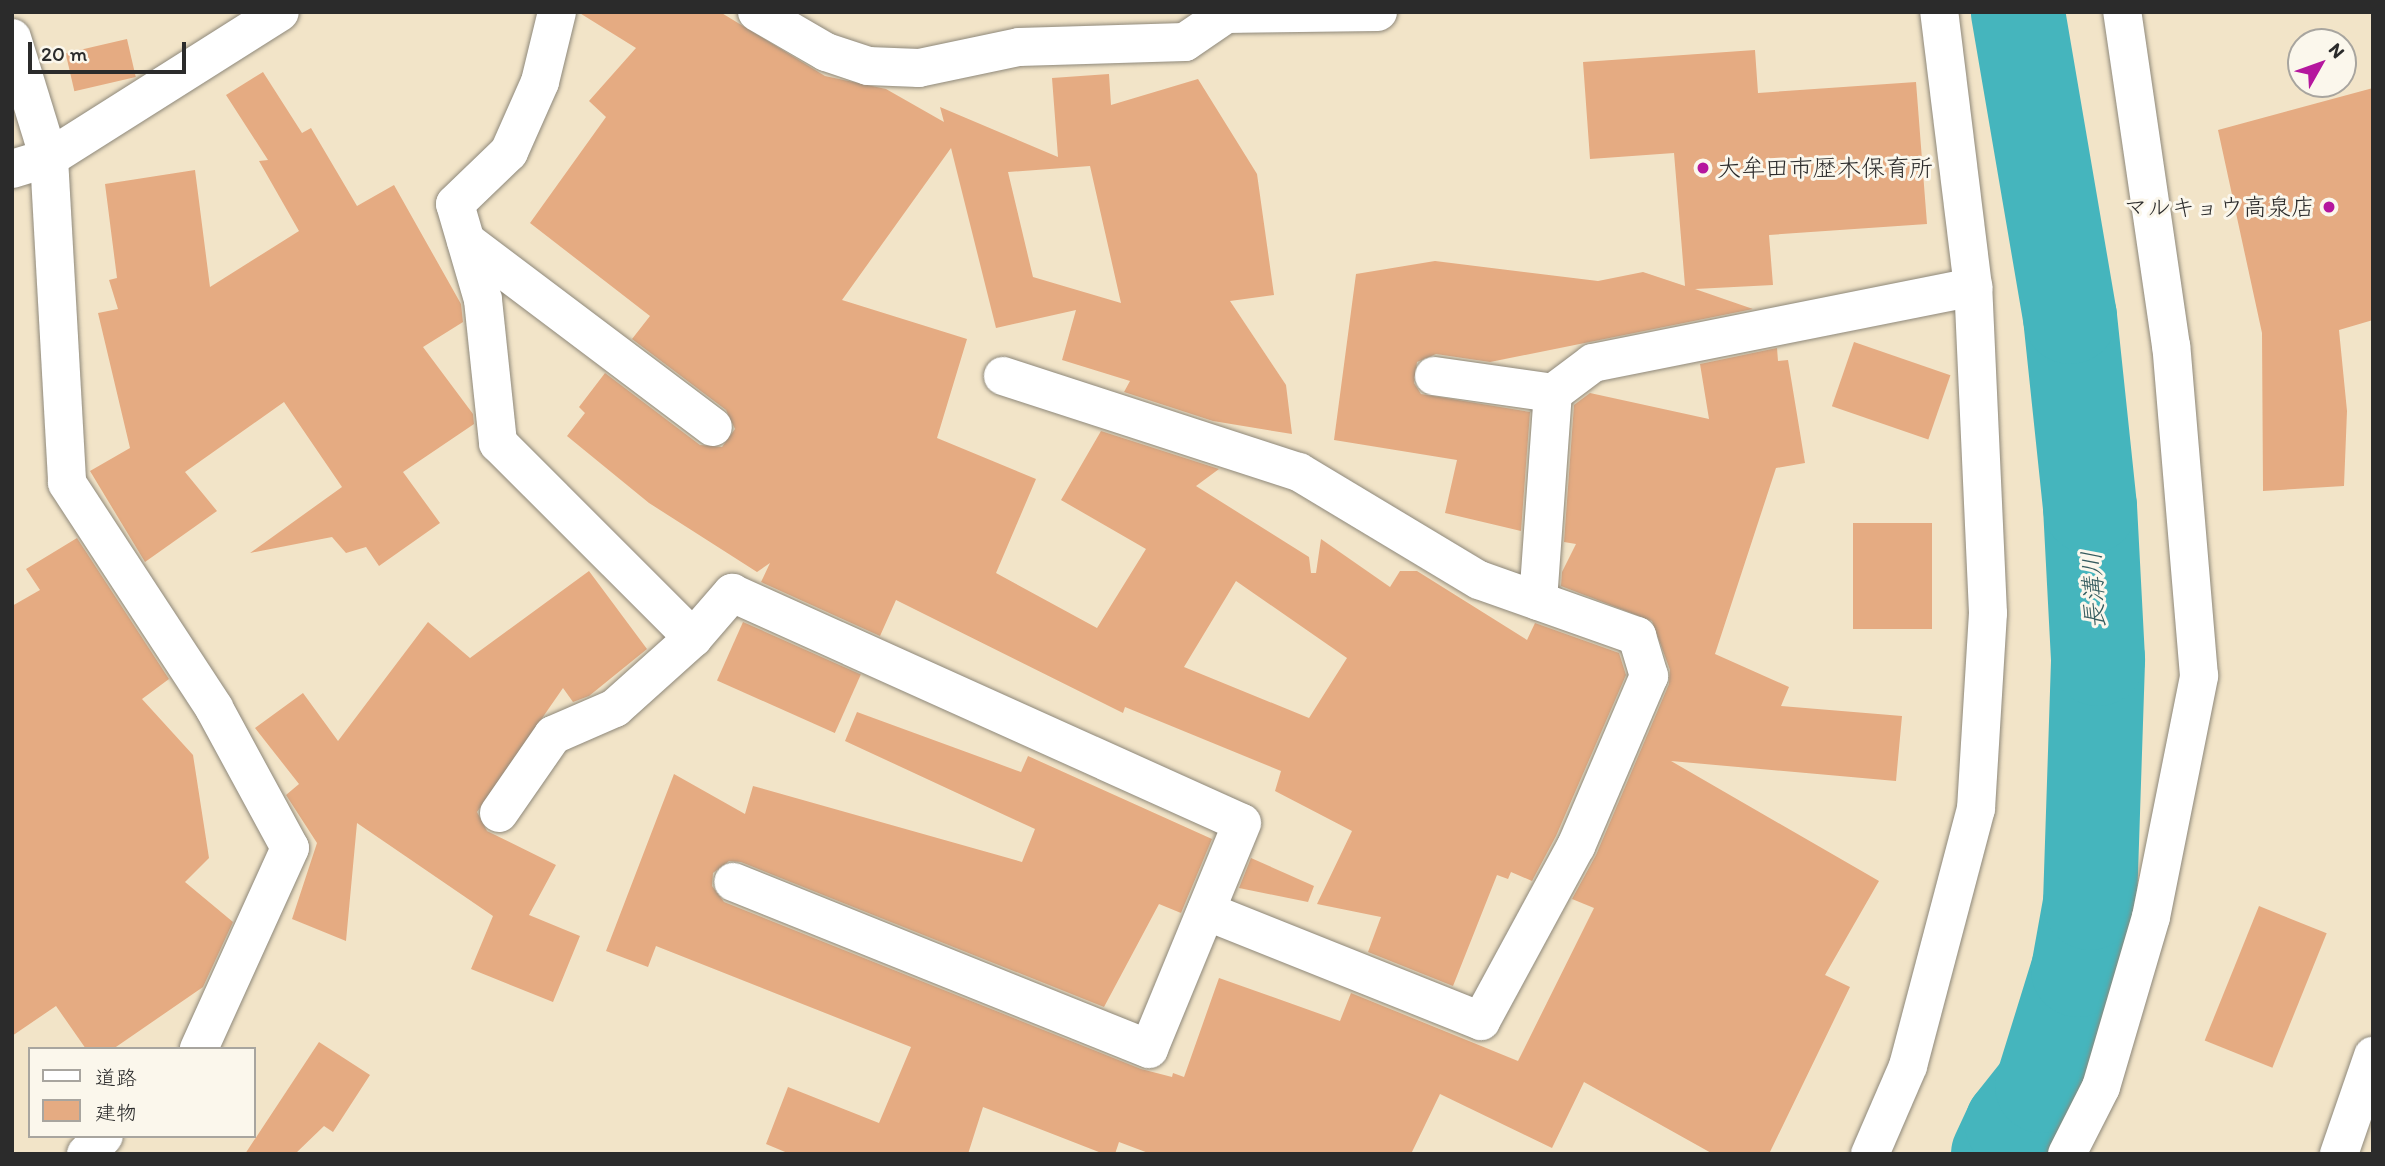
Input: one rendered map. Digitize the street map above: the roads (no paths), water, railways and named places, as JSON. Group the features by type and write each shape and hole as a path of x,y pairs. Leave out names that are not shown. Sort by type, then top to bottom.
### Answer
{"street":[{"path":"12,169 49,158 280,12"},
{"path":"557,12 540,82 509,152 455,204 482,300 498,443 692,638"},
{"path":"757,12 826,52 868,65 919,68 1019,47 1185,42 1226,14 1378,12"},
{"path":"1870,1154 1908,1066 1976,809 1988,613 1973,287 1939,12"},
{"path":"2067,1154 2101,1087 2151,917 2199,676 2171,346 2122,12"},
{"path":"12,38 49,158 66,483 214,708 290,848 200,1047"},
{"path":"466,241 713,427"},
{"path":"1434,376 1553,393 1593,363 1973,287"},
{"path":"1003,376 1300,472 1479,580 1637,636 1649,676 1576,846 1481,1021 1206,911"},
{"path":"1538,601 1553,393"},
{"path":"499,813 553,735 615,708 692,638 732,593 1242,822 1149,1049 733,882"},
{"path":"2339,1154 2372,1060"},
{"path":"86,1154 102,1138"}],"waterway":[{"name":"長溝川","path":"1998,1154 2012,1124 2042,1086 2078,970 2090,903 2098,659 2090,507 2070,317 2018,12"}],"place":[{"name":"大牟田市歴木保育所","path":"1703,168"},
{"name":"マルキョウ高泉店","path":"2329,207"}]}
